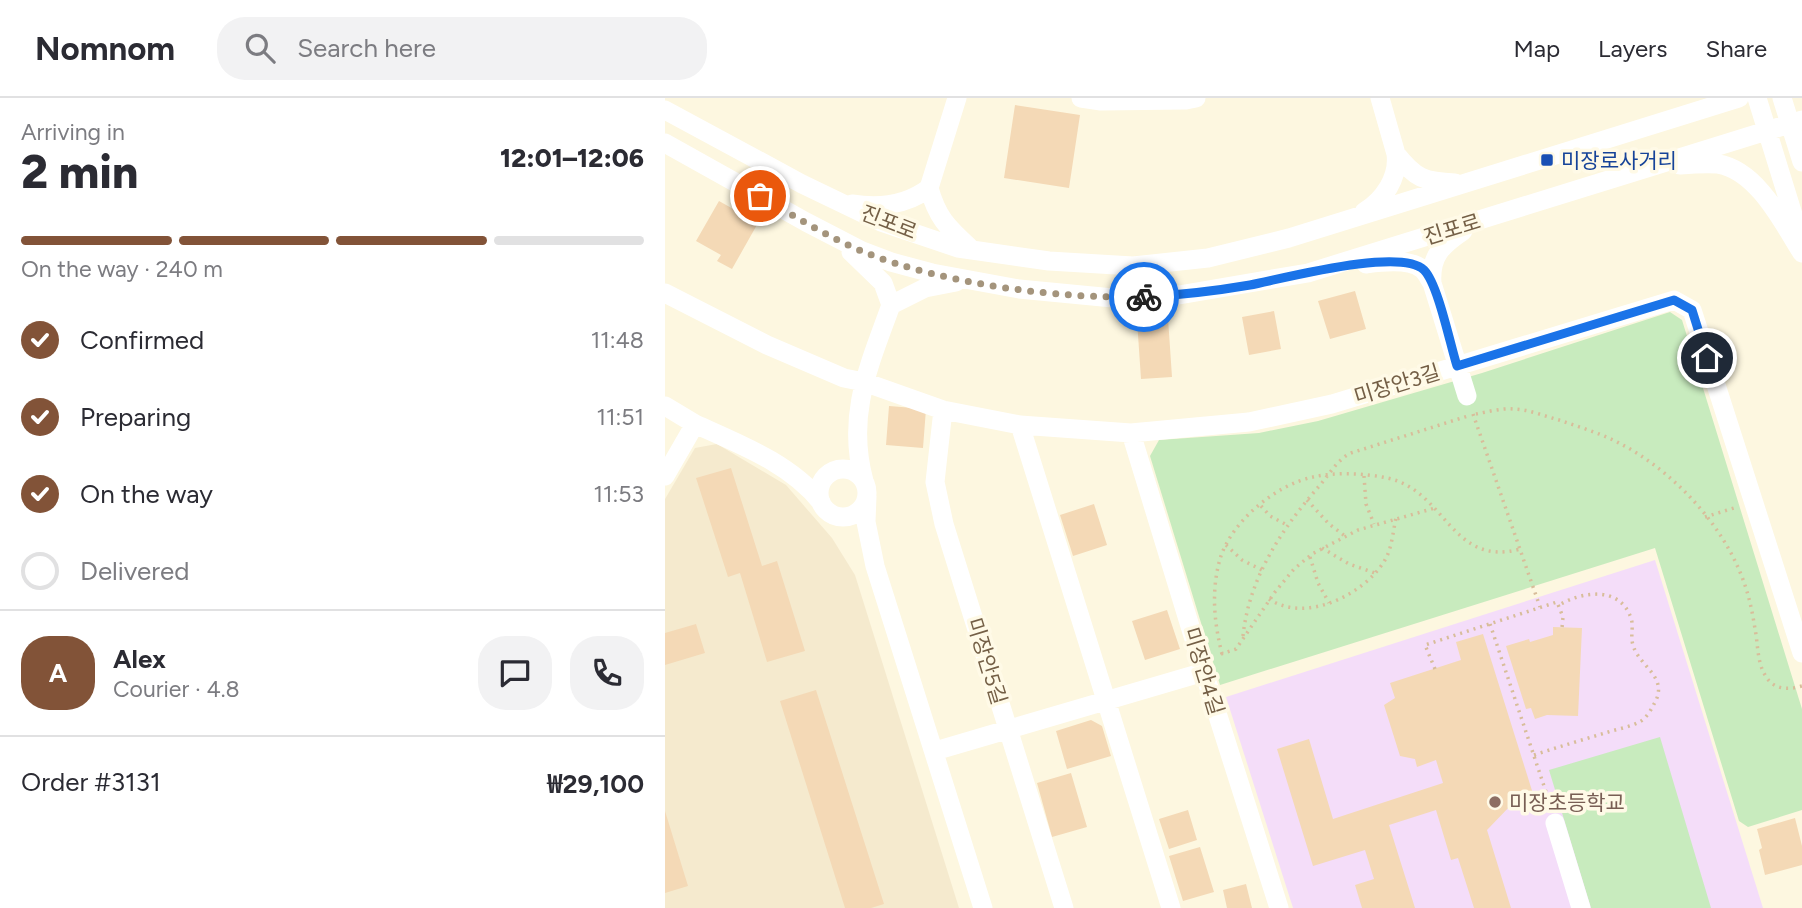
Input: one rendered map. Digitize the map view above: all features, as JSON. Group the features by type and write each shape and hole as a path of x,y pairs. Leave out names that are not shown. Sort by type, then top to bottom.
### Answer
{"street":[{"path":"957,98 929,188 934,208 945,226 973,250"},
{"path":"1081,98 1101,101 1196,98"},
{"path":"1354,218 1369,209 1393,181 1398,167 1380,98"},
{"path":"1619,136 1666,113 1689,98"},
{"name":"진포로","path":"665,110 881,222 958,248 1049,261 1133,266 1208,258 1290,238 1739,98"},
{"path":"1757,98 1802,245"},
{"path":"1782,98 1796,122 1802,162"},
{"name":"진포로","path":"665,143 862,251 891,262 932,273 1019,289 1113,298 1166,296 1251,285 1323,269 1796,122"},
{"path":"1396,154 1410,172 1422,178 1440,183 1463,184"},
{"path":"1624,175 1682,164 1720,164 1745,175 1773,206 1802,253"},
{"path":"840,202 863,205 893,204 919,195 929,188"},
{"path":"1470,405 1432,283 1431,267 1449,240 1477,221"},
{"path":"828,233 878,278 888,293 891,305 864,382 858,416 857,453 866,489 866,522 876,566 983,908"},
{"path":"1323,269 1399,262 1423,269 1432,283"},
{"path":"891,305 925,288 969,280"},
{"name":"미장안3길","path":"665,293 767,345 843,378 864,382 943,410 1020,425 1131,433 1249,422 1332,404 1674,300 1692,310 1802,653"},
{"path":"665,406 695,424 803,474 818,476 832,471 852,470 866,489"},
{"name":"미장안5길","path":"943,410 935,482 944,524 1064,908"},
{"path":"858,416 846,456 820,486 826,508 839,517 854,515 860,510 866,489"},
{"path":"665,476 695,424"},
{"path":"1020,425 1171,908"},
{"name":"미장안4길","path":"1131,433 1279,908"},
{"path":"777,464 809,488 858,540 876,566"},
{"path":"935,751 1204,672"},
{"path":"1555,823 1581,908"}],"path":[{"path":"1470,405 1540,607"},
{"path":"1243,636 1248,604 1262,570 1287,525 1340,461 1352,453 1470,405 1536,413 1581,428 1618,443 1669,478 1728,547 1750,598 1764,675 1782,688 1802,686"},
{"path":"1435,508 1374,524 1345,536 1310,556 1294,569 1269,599 1236,649 1221,654 1213,615 1220,559 1230,537 1246,518 1291,484 1329,474 1388,478 1409,487 1435,508 1462,538 1476,547 1490,553 1520,549"},
{"path":"1364,476 1366,504 1374,524"},
{"path":"1307,500 1329,524 1345,536"},
{"path":"1705,517 1753,502"},
{"path":"1261,505 1270,516 1287,525"},
{"path":"1269,599 1287,606 1306,608 1343,599 1361,587 1386,558 1396,517"},
{"path":"1226,545 1242,560 1262,570"},
{"path":"1322,548 1349,565 1375,573"},
{"path":"1310,556 1318,583 1329,603"},
{"path":"1534,755 1642,720 1657,700 1660,690 1652,670 1633,647 1633,622 1619,600 1598,593 1559,605"},
{"path":"1435,668 1425,645 1540,607 1557,602 1563,617 1562,628"},
{"path":"1490,624 1555,823"}],"shaded area":[{"path":"717,444 786,485 832,538 855,575 959,908 665,908 665,499 695,448"},
{"name":"미장초등학교","path":"1655,560 1763,908 1293,908 1226,697"}],"green space":[{"path":"1670,312 1682,320 1802,709 1802,810 1748,827 1739,821 1655,548 1220,685 1150,456 1159,440 1259,433 1318,421 1482,373"},
{"path":"1660,737 1711,908 1591,908 1549,770"}],"building":[{"path":"1015,105 1080,115 1069,188 1004,178"},
{"path":"719,201 758,223 732,269 717,261 721,255 696,241"},
{"path":"1355,291 1366,329 1330,339 1318,301"},
{"path":"1274,311 1281,349 1249,355 1242,317"},
{"path":"1168,318 1172,377 1141,379 1137,320"},
{"path":"889,406 926,409 923,448 886,445"},
{"path":"731,468 762,566 777,561 805,651 767,662 740,573 728,577 696,478"},
{"path":"1094,504 1107,545 1073,556 1060,515"},
{"path":"1167,610 1180,649 1145,660 1132,621"},
{"path":"696,624 705,653 665,665 665,633"},
{"path":"1553,627 1582,628 1578,716 1547,715 1535,719 1531,708 1526,709 1506,646 1553,635"},
{"path":"1483,634 1534,797 1512,804 1487,830 1511,908 1474,908 1458,858 1451,860 1436,810 1389,825 1415,908 1362,908 1355,885 1374,879 1365,850 1313,866 1277,749 1309,739 1333,819 1443,783 1436,760 1417,767 1415,759 1400,756 1384,705 1395,698 1390,683 1461,660 1456,642"},
{"path":"816,690 884,904 871,908 845,908 780,701"},
{"path":"1091,720 1102,726 1111,756 1067,769 1056,731"},
{"path":"1071,773 1087,827 1052,837 1037,783"},
{"path":"1188,810 1197,840 1169,849 1159,819"},
{"path":"665,811 688,886 665,893"},
{"path":"1795,818 1802,846 1802,865 1765,875 1757,829"},
{"path":"1200,847 1214,892 1183,901 1169,856"},
{"path":"1246,884 1252,908 1227,908 1223,890"}],"way so far":[{"path":"760,196 862,251 932,273 1019,289 1113,298 1144,297"}],"place":[{"name":"미장로사거리","path":"1547,160"},
{"name":"미장초등학교","path":"1495,802"}],"route":[{"path":"1144,297 1251,285 1323,269 1399,262 1423,269 1432,283 1457,366 1674,300 1692,310 1707,358"}]}
